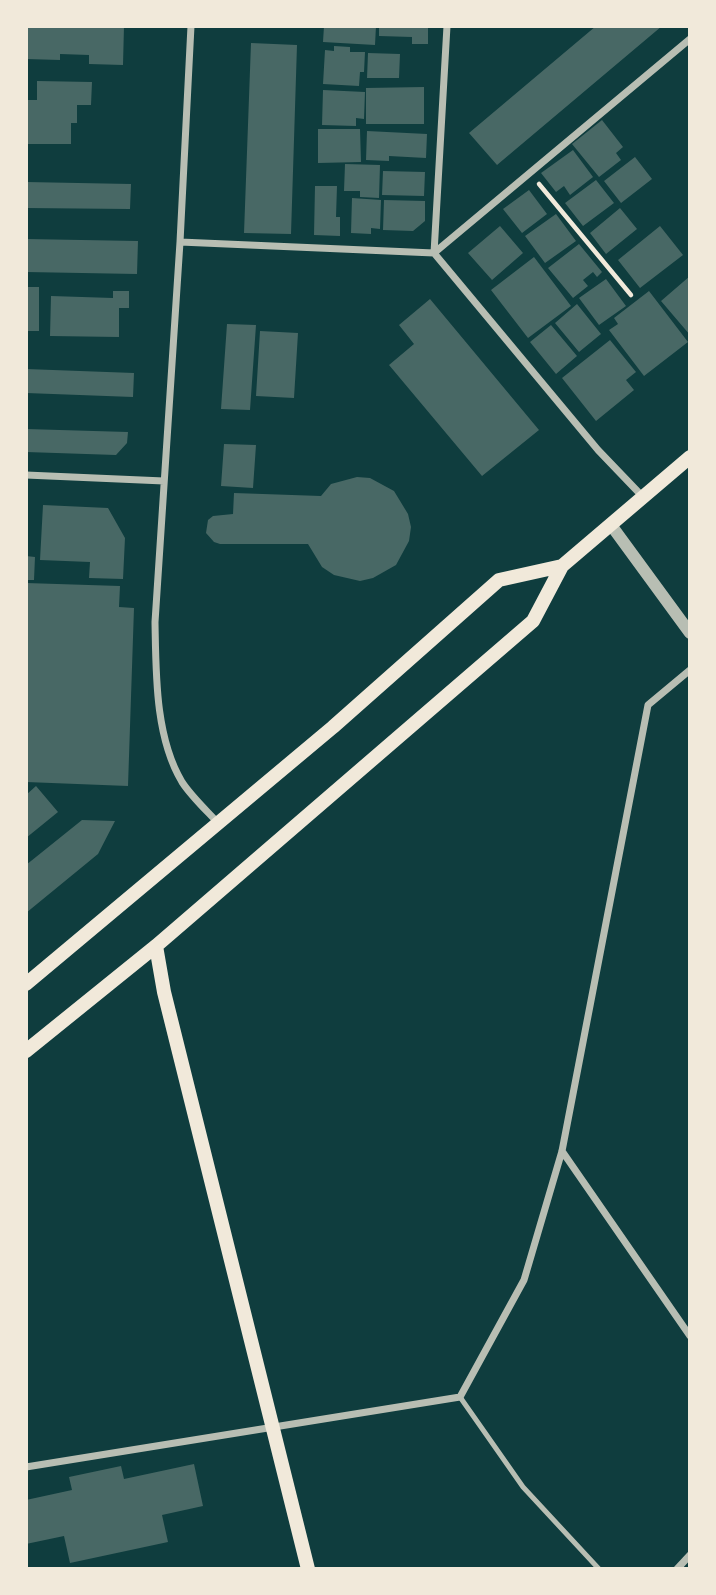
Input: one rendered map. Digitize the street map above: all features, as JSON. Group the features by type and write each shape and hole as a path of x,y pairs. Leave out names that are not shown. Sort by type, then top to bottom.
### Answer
{"main road":[{"path":"26,1051 156,946 534,621 562,566 690,457"},
{"path":"26,984 218,823 499,580 562,566"},
{"path":"156,946 164,992 309,1569"}],"street":[{"path":"191,26 155,622 156,684 161,726 182,781 218,823"},
{"path":"447,26 435,253 598,450 643,497"},
{"path":"180,242 435,253 690,39"},
{"path":"26,475 164,481"},
{"path":"611,525 690,633"},
{"path":"26,1467 460,1397 524,1280 562,1151 648,705 690,670"},
{"path":"562,1151 690,1336"},
{"path":"682,1567 690,1555"}],"lane":[{"path":"460,1397 523,1487 599,1569"}],"path":[{"path":"530,173 631,295"}],"building":[{"path":"27,26 124,26 123,65 89,64 89,55 60,54 60,60 26,59"},
{"path":"324,26 376,26 375,45 323,42"},
{"path":"379,26 428,26 428,44 412,44 412,37 379,36"},
{"path":"596,26 662,26 497,165 469,133"},
{"path":"251,43 297,45 291,234 244,233"},
{"path":"334,46 350,47 350,52 365,52 364,72 360,72 359,86 323,84 325,50 334,51"},
{"path":"368,53 400,54 399,78 367,78"},
{"path":"37,81 92,82 91,105 77,105 77,123 71,123 71,144 26,144 26,100 37,100"},
{"path":"424,87 424,124 366,124 366,88"},
{"path":"323,90 365,92 364,119 356,118 356,126 322,125"},
{"path":"602,120 623,147 616,153 621,160 599,177 572,144"},
{"path":"318,129 360,129 361,162 318,163"},
{"path":"367,131 427,134 426,158 389,156 389,161 366,160"},
{"path":"573,150 593,177 570,195 564,186 556,192 541,173"},
{"path":"635,157 652,179 621,203 604,181"},
{"path":"345,164 380,165 379,198 360,197 360,191 344,191"},
{"path":"383,171 425,172 424,196 382,195"},
{"path":"596,180 614,203 583,226 565,203"},
{"path":"26,182 131,184 130,209 26,208"},
{"path":"315,186 337,186 336,217 340,217 340,236 314,235"},
{"path":"529,190 547,214 522,233 503,209"},
{"path":"352,198 381,200 380,229 371,228 371,234 351,233"},
{"path":"384,200 425,201 425,221 413,231 383,230"},
{"path":"620,208 637,229 606,254 590,233"},
{"path":"556,214 576,241 545,263 525,236"},
{"path":"500,226 523,253 492,280 468,253"},
{"path":"660,226 683,255 640,288 618,260"},
{"path":"26,239 138,241 137,274 26,272"},
{"path":"579,244 602,272 597,277 593,272 583,280 588,286 573,298 548,268"},
{"path":"534,257 571,306 528,338 491,290"},
{"path":"690,276 690,335 661,301"},
{"path":"606,279 626,306 599,325 579,298"},
{"path":"26,287 39,287 39,331 26,331"},
{"path":"113,291 129,291 129,308 119,308 119,337 50,336 51,296 113,298"},
{"path":"649,291 688,342 644,376 609,330 618,324 614,318"},
{"path":"430,299 539,430 482,476 389,365 414,344 399,325"},
{"path":"577,304 601,334 579,352 555,323"},
{"path":"227,324 256,325 250,410 221,409"},
{"path":"551,325 577,356 556,374 530,342"},
{"path":"260,331 298,333 294,398 256,396"},
{"path":"610,340 636,372 626,380 634,390 596,421 562,378"},
{"path":"26,369 134,373 133,397 26,393"},
{"path":"26,429 128,432 127,443 116,455 26,452"},
{"path":"224,444 256,445 253,488 221,486"},
{"path":"357,477 370,478 394,491 408,514 411,527 409,541 396,565 373,578 360,581 334,575 322,567 308,544 220,544 214,542 206,533 208,520 213,516 233,514 234,493 321,496 331,484"},
{"path":"43,505 108,508 125,538 123,579 89,578 90,562 40,560"},
{"path":"26,556 35,557 34,580 26,580"},
{"path":"26,583 120,586 119,607 134,608 128,786 26,782"},
{"path":"36,786 58,812 26,838 26,795"},
{"path":"82,820 115,821 98,854 26,913 26,865"},
{"path":"194,1464 203,1506 162,1515 168,1542 70,1563 64,1536 26,1544 26,1500 72,1490 69,1477 121,1466 124,1479"}]}
